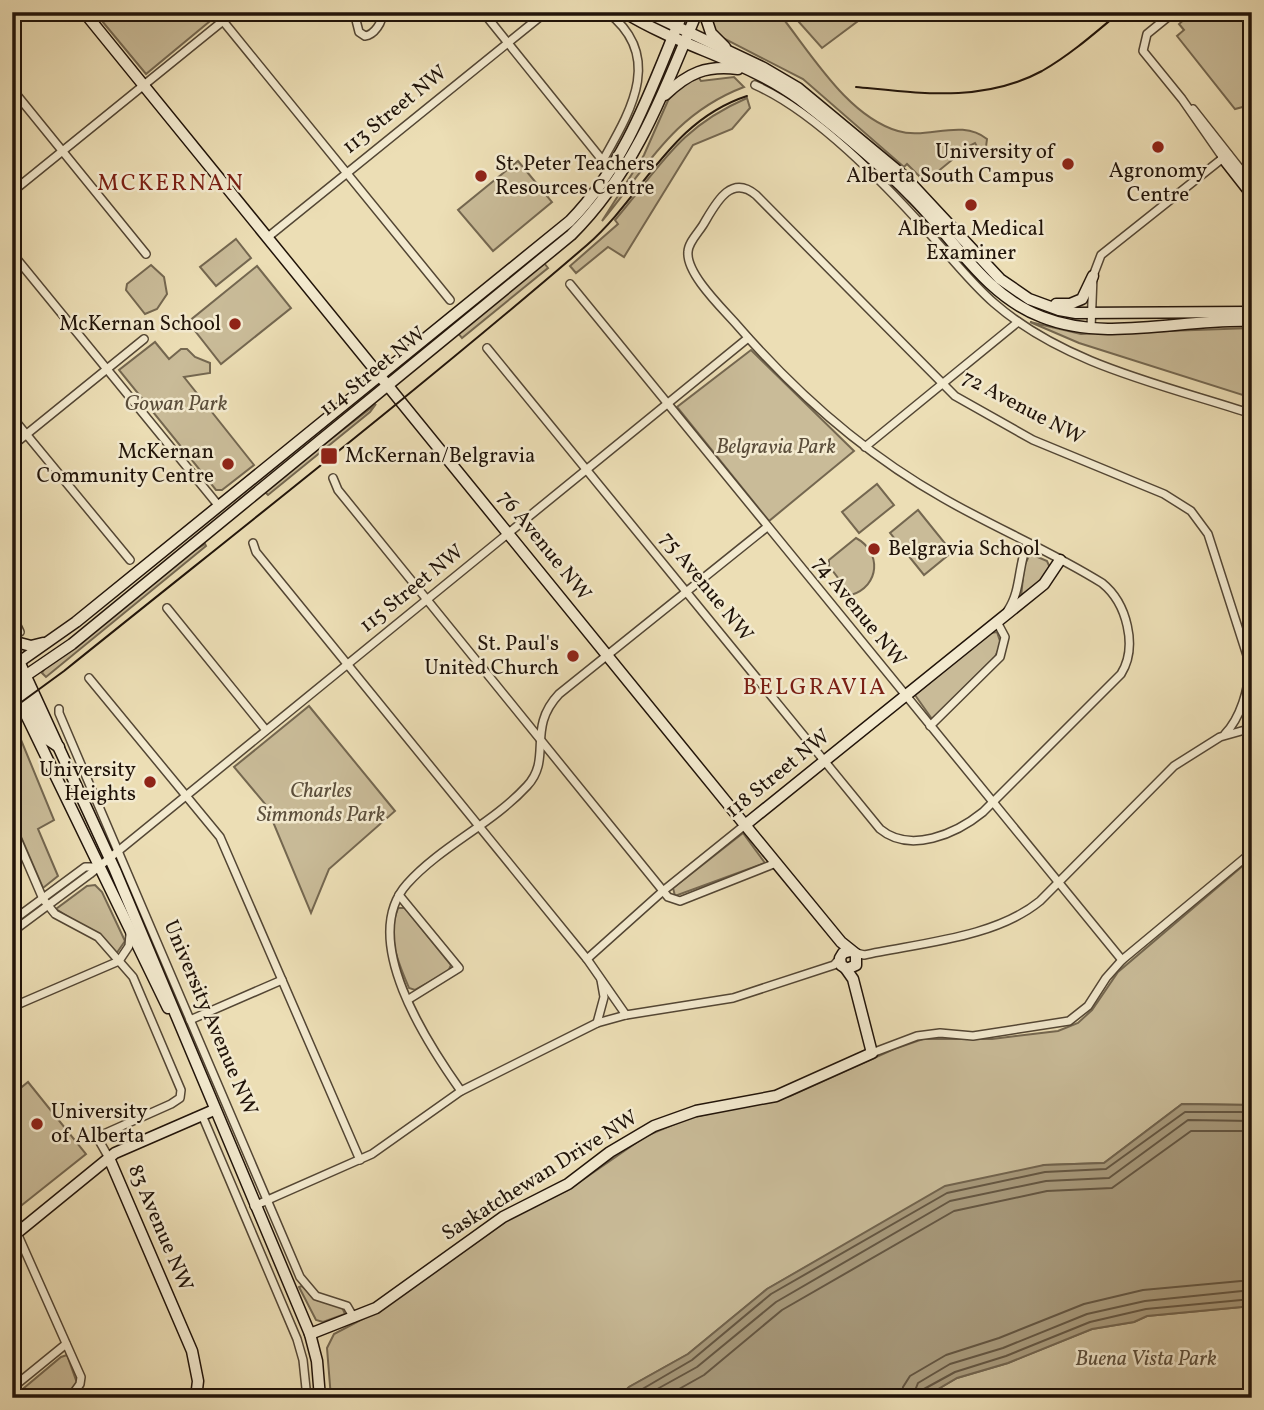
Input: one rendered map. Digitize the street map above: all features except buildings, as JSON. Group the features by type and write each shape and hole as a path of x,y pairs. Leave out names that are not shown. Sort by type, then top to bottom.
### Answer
{"main road":[{"name":"76 Avenue NW","path":"84,12 841,942 872,1053"},
{"path":"624,12 683,32 732,54 773,73 812,98 904,176 986,267 1016,292 1046,306 1093,313 1252,312"},
{"path":"634,12 683,32"},
{"path":"646,12 789,92 913,197 1002,294 1041,317 1091,328 1252,321"},
{"path":"683,12 683,32"},
{"path":"683,32 697,12"},
{"path":"704,12 711,33 732,54"},
{"name":"114 Street NW","path":"16,664 52,639 218,505 385,380 580,226 625,171 660,99 683,32"},
{"name":"114 Street NW","path":"17,681 103,619 563,228 589,201 611,171 683,32"},
{"path":"660,99 685,77 698,71 710,67 746,69"},
{"path":"1225,156 1252,195"},
{"path":"1046,306 1070,304 1082,299 1093,276"},
{"name":"118 Street NW","path":"745,825 1044,584 1060,560"},
{"path":"52,639 31,646 15,640 17,681 64,797 98,867 108,872 134,930"},
{"name":"University Avenue NW","path":"17,681 44,737 59,747 113,854 134,930 310,1334"},
{"path":"64,797 75,807 99,850 113,854"},
{"name":"Saskatchewan Drive NW","path":"310,1334 376,1308 503,1217 568,1184 610,1152 646,1130 696,1111 776,1096 872,1053"},
{"path":"15,1235 109,1158 214,1110"},
{"name":"83 Avenue NW","path":"109,1158 192,1351 198,1381 196,1398"},
{"path":"310,1334 317,1361 320,1398"}],"street":[{"path":"12,192 234,12"},
{"path":"356,12 384,13 375,29 365,36 359,32 356,12"},
{"path":"483,12 611,171"},
{"name":"113 Street NW","path":"268,237 546,12"},
{"path":"603,160 634,100 638,65 627,33 607,12"},
{"path":"1174,12 1143,39 1146,57 1225,156 1252,184"},
{"path":"223,21 450,300"},
{"path":"755,85 800,111 893,194 985,295 1018,322 1081,357 1252,414"},
{"path":"12,89 146,254"},
{"path":"1091,328 1093,276 1101,255 1225,156"},
{"name":"72 Avenue NW","path":"748,338 692,270 688,251 721,196 736,187 750,190 756,195 954,396 1033,440 1164,494 1191,511 1208,534 1251,669"},
{"path":"12,253 218,505"},
{"name":"74 Avenue NW","path":"570,284 1122,960"},
{"path":"864,447 1018,322"},
{"path":"12,446 144,338"},
{"path":"748,338 864,447 941,497 1102,583 1112,593 1131,643 1127,664 1121,674 993,803"},
{"name":"115 Street NW","path":"12,932 98,867 748,338"},
{"name":"75 Avenue NW","path":"487,348 880,829 903,842 920,840 962,827 993,803"},
{"path":"12,416 130,560"},
{"path":"333,478 338,490 672,901 680,901 776,863"},
{"path":"461,1091 430,1046 389,945 389,922 399,895 417,874 532,780 539,761 539,737 543,718 554,699 767,527"},
{"path":"253,543 256,552 587,959 626,1015"},
{"path":"930,726 1000,657 1005,637 1001,619 1013,603 1019,567 1027,544"},
{"path":"167,608 265,729"},
{"path":"12,615 15,640"},
{"path":"254,1206 360,1160 461,1091 597,1023 626,1015 733,998 848,960 1009,922 1030,909 1058,883 1174,766 1229,729 1248,687 1251,669"},
{"path":"89,678 220,837 360,1160"},
{"name":"University Avenue NW","path":"59,709 58,713 113,854 190,1020 305,1286 320,1298 347,1306 354,1318"},
{"path":"1220,737 1252,728"},
{"name":"118 Street NW","path":"587,959 663,891 745,825"},
{"path":"12,827 43,899 55,914 98,937 119,961"},
{"name":"Saskatchewan Drive NW","path":"872,1053 917,1036 940,1033 973,1036 1069,1021 1088,1006 1106,978 1122,960 1252,852"},
{"name":"115 Street NW","path":"12,921 85,867 98,867"},
{"path":"399,895 459,968 409,999"},
{"path":"12,1007 119,961 129,946 134,930"},
{"name":"83 Avenue NW","path":"109,1158 97,1137 171,1104 181,1095 133,977 119,961"},
{"path":"597,1023 604,997 598,973"},
{"path":"190,1020 282,980"},
{"path":"202,1115 277,1291 303,1360 307,1398"},
{"path":"15,1235 81,1377 80,1384 71,1398"},
{"path":"277,1291 289,1286"},
{"path":"12,1388 66,1344"},
{"path":"1252,1348 1249,1354 1252,1371"}],"green space":[{"path":"100,12 221,12 146,74 97,15"},
{"path":"706,12 778,12 831,81 862,112 898,131 920,133 966,130 977,133 987,139 986,147 980,152 975,143 969,146 925,182 907,164 904,167 803,79 715,33"},
{"path":"790,12 851,12 858,21 822,48"},
{"path":"1193,12 1252,12 1252,121 1250,105 1235,109 1177,36 1184,30 1179,24"},
{"path":"697,75 701,81 734,77 744,87 719,98 680,127 648,162 602,221 644,155 670,96"},
{"path":"747,98 750,108 732,129 693,145 624,257 608,247 576,273 570,266 618,224 615,220 672,150 704,122"},
{"path":"518,161 552,202 493,251 458,210"},
{"path":"236,239 251,258 216,286 200,267"},
{"path":"544,263 548,268 462,338 458,333"},
{"path":"151,265 164,277 167,294 157,309 145,314 126,290 127,284"},
{"path":"257,266 291,308 221,364 188,322"},
{"path":"1030,322 1081,334 1252,328 1252,398 1079,343"},
{"name":"Gowan Park","path":"155,342 169,359 181,349 187,349 195,357 210,363 210,373 184,377 254,465 222,490 216,490 119,370"},
{"name":"Belgravia Park","path":"751,350 854,451 769,521 677,407"},
{"path":"376,404 370,412 268,495 264,491"},
{"path":"877,484 894,505 859,533 842,512"},
{"path":"918,510 952,552 924,575 890,533"},
{"path":"856,538 870,552 874,568 868,584 851,595 829,566 829,560"},
{"path":"205,544 206,546 46,677 42,673 181,559"},
{"path":"1029,556 1047,561 1051,570 1021,598 1024,566"},
{"path":"997,632 1001,644 995,657 932,719 915,695 990,633"},
{"name":"Charles Simmonds Park","path":"309,706 395,811 329,869 311,913 266,805 234,767"},
{"path":"12,718 54,820 38,829 58,876 43,888 12,816"},
{"path":"743,833 765,863 675,896 673,888"},
{"path":"1252,858 1252,1105 1182,1104 1104,1163 1044,1165 843,1246 767,1289 688,1354 629,1387 618,1398 331,1398 327,1348 334,1334 382,1309 512,1217 568,1190 646,1136 689,1118 790,1096 894,1049 923,1039 992,1039 1058,1031 1078,1023 1092,1010 1118,972"},
{"path":"95,885 102,892 125,941 116,954 106,941 56,909 87,886"},
{"path":"398,908 405,908 451,965 448,972 415,990 409,988 395,949 393,929"},
{"name":"University of Alberta","path":"28,1082 86,1154 12,1213 12,1095"},
{"path":"302,1286 317,1300 342,1307 345,1314 323,1322 316,1320 299,1287"},
{"name":"Buena Vista Park","path":"1252,1306 1252,1398 923,1398 957,1378 1008,1363 1092,1329 1134,1322 1147,1316"},
{"path":"67,1355 77,1383 65,1398 12,1398 61,1357"}],"water":[{"path":"1182,1104 1252,1105 1252,1306 1147,1316 1134,1322 1092,1329 1008,1363 957,1378 923,1398 618,1398 629,1387 688,1354 767,1289 945,1186 1044,1165 1104,1163"}],"tram line":[{"path":"856,87 927,93 974,92 997,88 1020,81 1052,65 1120,12"},
{"path":"12,709 64,671 523,300 607,225 678,141 720,108 747,96"}],"place":[{"name":"Agronomy Centre","path":"1158,147"},
{"name":"University of Alberta South Campus","path":"1068,164"},
{"name":"St. Peter Teachers Resources Centre","path":"481,176"},
{"name":"Alberta Medical Examiner","path":"971,205"},
{"name":"McKernan School","path":"235,324"},
{"name":"McKernan/Belgravia","path":"329,456"},
{"name":"McKernan Community Centre","path":"228,464"},
{"name":"Belgravia School","path":"874,549"},
{"name":"St. Paul's United Church","path":"573,656"},
{"name":"University Heights","path":"150,782"},
{"name":"University of Alberta","path":"37,1124"}],"district":[{"name":"MCKERNAN","path":"171,184"},
{"name":"BELGRAVIA","path":"815,688"}]}
